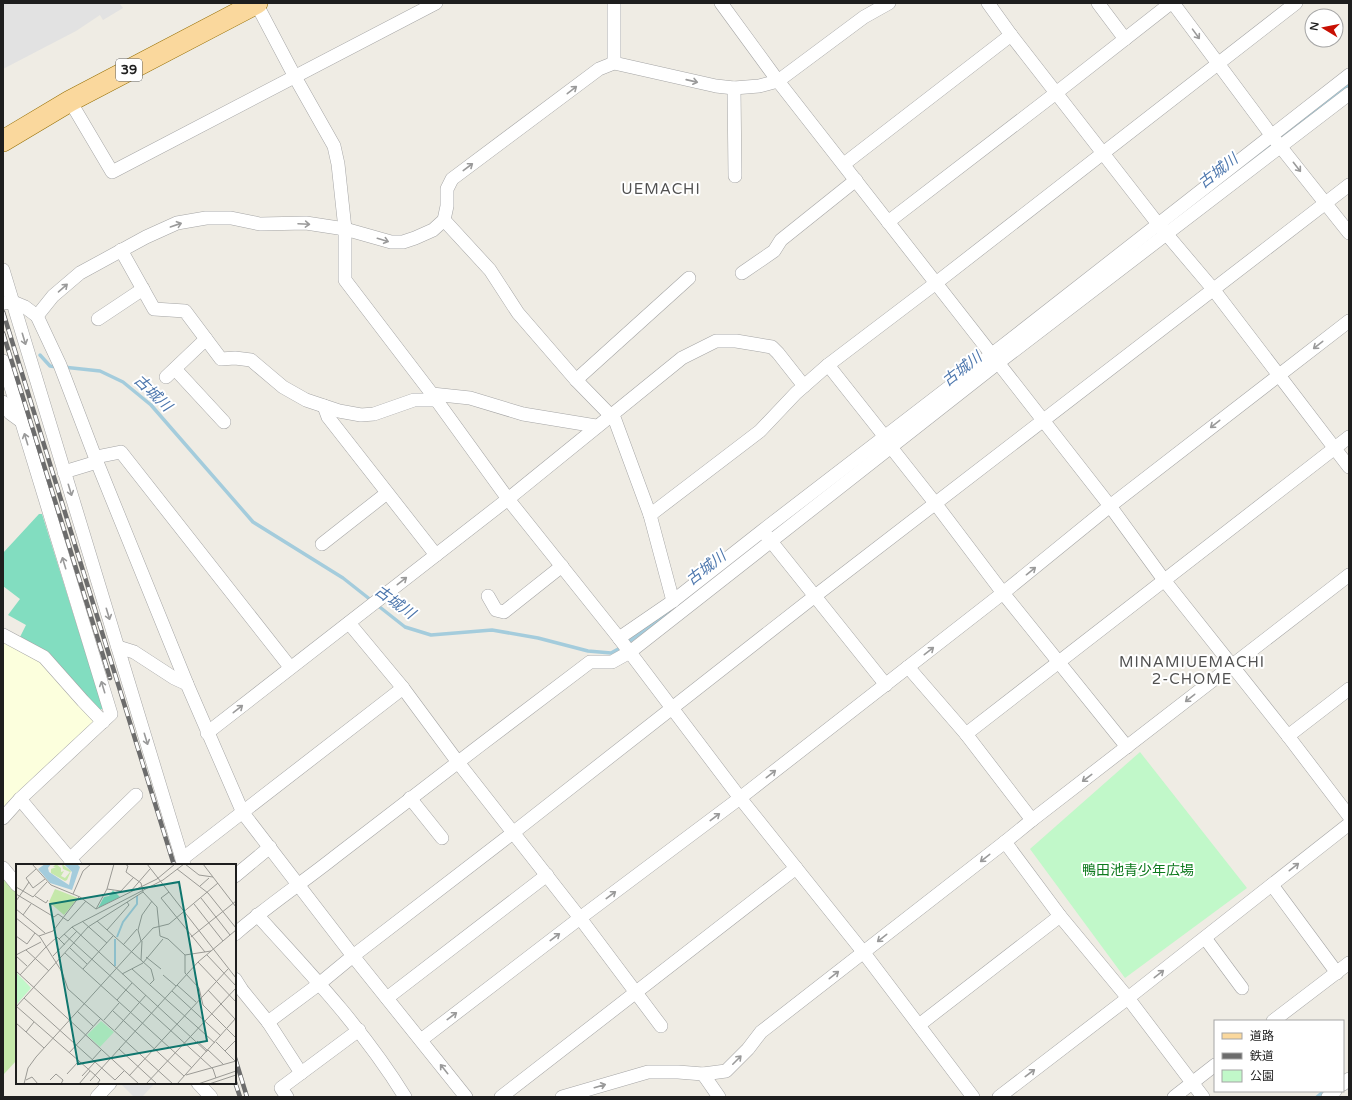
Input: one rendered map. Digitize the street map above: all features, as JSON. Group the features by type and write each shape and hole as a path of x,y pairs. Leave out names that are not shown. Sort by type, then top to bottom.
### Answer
{"main road":[{"name":"39","path":"3,141 70,101 257,3"}],"street":[{"path":"257,3 295,77 334,146 338,164 345,229 345,280 434,397 508,499 620,639 740,798 864,953 973,1097"},
{"path":"70,101 112,172 436,3"},
{"path":"614,3 614,63"},
{"path":"721,3 778,81 1110,506 1164,580 1288,736 1349,816"},
{"path":"37,316 53,296 80,273 146,237 177,224 206,218 231,218 260,224 306,223 345,229 391,242 403,242 433,230 444,220 447,206 447,189 452,179 599,69 614,63 716,86 734,88 759,86 778,81 864,17 889,3"},
{"path":"988,3 1011,35 1158,224 1213,289 1349,467"},
{"path":"1098,3 1125,39"},
{"path":"888,222 1172,3 1272,136 1349,233"},
{"path":"650,515 760,431 804,386 828,365 1218,65 1296,3"},
{"path":"844,164 1011,35"},
{"path":"995,359 1158,224 1349,76"},
{"path":"734,88 735,176"},
{"path":"620,639 673,601 762,531 1167,234 1349,94"},
{"path":"742,273 774,251 781,240 856,180"},
{"path":"268,1022 319,984 935,503 1043,422 1349,185"},
{"path":"444,220 490,270 518,313 576,380 615,420 650,515 673,601"},
{"path":"121,250 154,309 185,311 221,359 235,358 251,360 283,387 306,400 339,411 361,415 374,414 414,400 434,397 470,398 523,414 596,426"},
{"path":"3,270 8,302 64,472 183,862 243,813 403,688"},
{"path":"576,380 690,278"},
{"path":"98,318 143,289"},
{"path":"8,302 25,306 37,316 60,365 207,733 243,813 353,956 466,1097"},
{"path":"421,1040 740,798 886,685 1110,506 1349,321"},
{"path":"206,339 170,373 224,422"},
{"path":"207,733 508,499 596,426 682,358 716,340 736,341 772,347 804,386"},
{"path":"3,361 111,714 20,798 3,818"},
{"path":"828,365 1003,593 1127,747"},
{"path":"3,402 10,413 21,421"},
{"path":"324,406 328,417 436,555"},
{"path":"966,734 1349,437"},
{"path":"236,933 257,915 299,885 410,798 590,662 612,662 630,652 771,540 886,441"},
{"path":"64,472 97,459 121,452 290,668"},
{"path":"322,544 388,493"},
{"path":"762,531 771,540 886,685"},
{"path":"488,596 496,610 504,612 562,566"},
{"path":"562,1097 648,1072 703,1074 726,1071 748,1049 761,1032 864,953 1032,820 1349,576"},
{"path":"349,623 403,688 457,762 514,832 661,1026"},
{"path":"3,635 44,658 82,701 103,722"},
{"path":"118,647 134,652 174,678 187,684"},
{"path":"908,667 966,734 1032,820"},
{"path":"1288,736 1349,689"},
{"path":"20,798 73,862 136,795"},
{"path":"410,798 442,838"},
{"path":"999,1097 1205,938 1349,824"},
{"path":"1005,842 1060,916 1128,998 1203,1097"},
{"path":"236,875 270,847"},
{"path":"3,868 16,884"},
{"path":"501,1097 796,868"},
{"path":"387,998 547,875"},
{"path":"1272,885 1337,973"},
{"path":"257,915 359,1030 389,1071 405,1097"},
{"path":"919,1025 1060,916"},
{"path":"1205,938 1242,988"},
{"path":"1274,1020 1349,963"},
{"path":"236,981 268,1022 301,1073"},
{"path":"287,1097 281,1088 359,1030"},
{"path":"1174,1097 1214,1066"},
{"path":"703,1074 719,1097"},
{"path":"97,1097 109,1084"},
{"path":"199,1084 211,1097"}],"shaded area":[{"path":"3,3 119,3 123,8 103,20 100,15 76,31 3,69"},
{"path":"3,639 48,666 96,721 3,813"},
{"path":"121,1084 154,1084 142,1097 134,1097"}],"green space":[{"path":"39,514 42,514 103,709 97,710 19,639 26,625 8,615 20,599 3,586 3,553"},
{"name":"鴨田池青少年広場","path":"1140,752 1247,888 1125,978 1030,849"},
{"path":"3,877 16,891 16,1061 3,1075"}],"waterway":[{"name":"古城川","path":"1279,139 1349,84"},
{"name":"古城川","path":"1184,212 1274,143"},
{"name":"古城川","path":"40,355 50,366 57,367"},
{"name":"古城川","path":"63,367 100,371 123,382 151,405 253,522 343,578 405,627 431,635 492,630 538,638 588,651 611,653 622,647"},
{"name":"古城川","path":"751,548 790,518"},
{"name":"古城川","path":"627,643 670,611"},
{"path":"1317,1097 1323,1092"}],"railway":[{"path":"3,312 174,864"},
{"path":"3,333 110,678"},
{"path":"236,1061 247,1097"},
{"path":"236,1084 240,1097"}],"district":[{"name":"UEMACHI","path":"661,189"},
{"name":"MINAMIUEMACHI 2-CHOME","path":"1192,670"}]}
